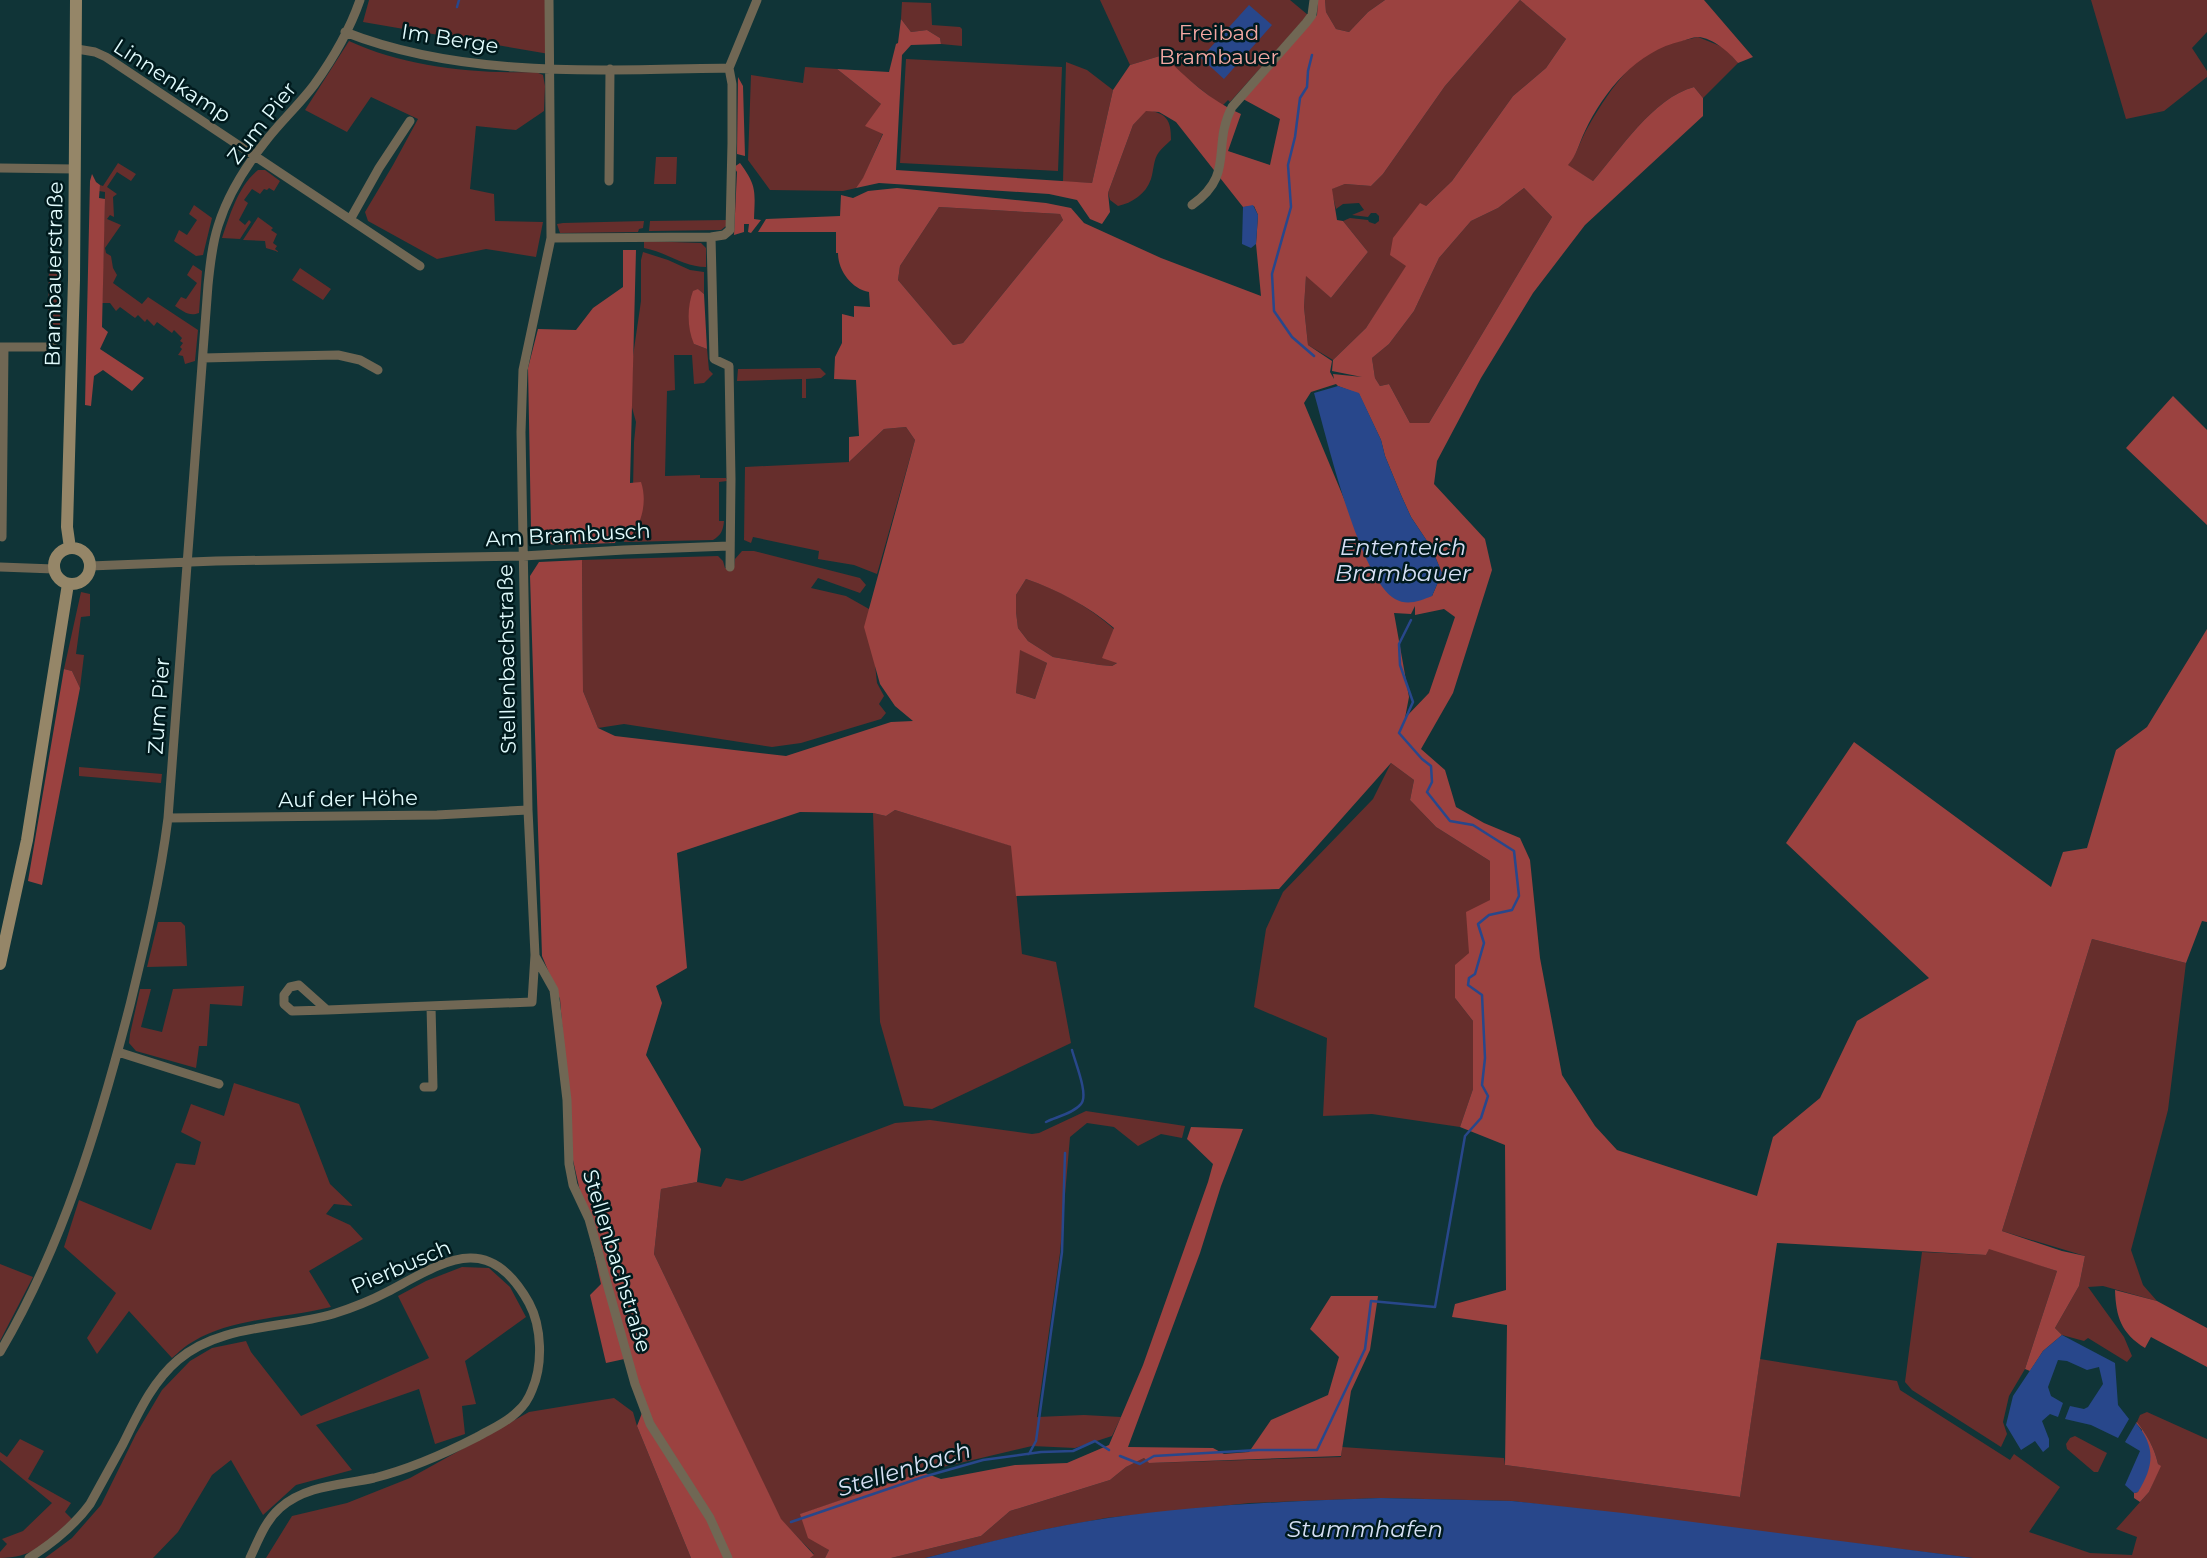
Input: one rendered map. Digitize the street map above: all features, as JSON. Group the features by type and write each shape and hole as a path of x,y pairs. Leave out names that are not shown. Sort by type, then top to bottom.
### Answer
{"main road":[{"name":"Brambauerstraße","path":"70,548 67,527 74,292 76,0"},
{"path":"70,548 84,553 90,566 83,580 68,584 60,580 54,569 56,558 70,548"},
{"path":"0,964 27,839 68,584"}],"street":[{"name":"Zum Pier","path":"0,1352 30,1298 58,1235 85,1159 118,1052 163,862 208,285 218,227 234,191 255,156 313,87 360,0"},
{"name":"Stellenbachstraße","path":"327,1010 299,985 290,987 284,995 284,1004 292,1011 327,1010 532,1002 534,956 528,810 521,432 523,370 551,238 549,0"},
{"path":"551,238 711,237 724,235 730,229 732,84 729,68 757,0"},
{"path":"1192,205 1212,186 1218,175 1222,132 1232,107 1306,23 1312,15 1314,0"},
{"name":"Im Berge","path":"345,32 394,48 473,63 551,69 729,68"},
{"name":"Linnenkamp","path":"77,49 106,57 420,266"},
{"path":"610,69 610,181"},
{"path":"351,218 410,121"},
{"path":"0,168 75,169"},
{"path":"711,237 713,359 729,366 732,479 730,567"},
{"path":"2,537 2,346 53,347"},
{"path":"203,358 338,355 360,360 378,370"},
{"name":"Am Brambusch","path":"90,566 523,556 729,546"},
{"path":"0,567 54,569"},
{"name":"Auf der Höhe","path":"168,818 437,815 528,810"},
{"name":"Stellenbachstraße","path":"534,956 554,990 567,1100 569,1164 573,1185 589,1219 635,1384 649,1424 710,1518 728,1558"},
{"path":"424,1087 433,1087 431,1006"},
{"path":"118,1052 219,1084"},
{"name":"Pierbusch","path":"29,1558 48,1547 90,1504 154,1387 178,1360 191,1351 221,1337 243,1331 289,1324 338,1312 373,1299 423,1272 452,1261 480,1258 494,1262 506,1270 533,1310 539,1336 540,1357 536,1379 518,1411 505,1422 428,1460 393,1473 318,1488 298,1497 280,1508 266,1525 250,1558"}],"green space":[{"path":"369,0 545,0 549,54 363,22"},
{"name":"Freibad Brambauer","path":"1100,0 1290,0 1308,15 1230,102 1228,100 1222,106 1179,72 1163,55 1130,65"},
{"path":"1325,0 1385,0 1368,12 1349,32 1336,29 1326,12"},
{"path":"1520,0 1566,39 1546,68 1513,96 1452,181 1426,206 1407,266 1366,328 1333,360 1308,345 1304,307 1306,275 1331,298 1368,252 1343,221 1350,218 1368,220 1375,224 1379,221 1379,216 1376,213 1371,213 1368,217 1352,215 1364,210 1359,203 1343,204 1336,209 1331,189 1345,184 1371,186 1383,174 1445,86"},
{"path":"2091,0 2207,0 2207,32 2192,48 2207,71 2207,77 2164,111 2126,119"},
{"path":"902,2 931,3 932,25 960,27 962,46 941,44 940,38 927,30 911,32 901,19"},
{"path":"1698,37 1725,48 1738,63 1703,98 1694,87 1679,93 1651,113 1593,181 1567,165 1603,103 1630,68 1653,51"},
{"path":"349,41 416,63 464,70 536,72 543,75 544,111 516,130 476,126 470,189 494,194 495,221 543,222 536,257 486,249 437,259 368,221 365,212 418,119 371,97 347,132 305,110"},
{"path":"906,59 1062,67 1058,171 900,163"},
{"path":"1066,62 1087,70 1113,90 1092,183 1063,182"},
{"path":"805,67 837,69 881,104 883,133 863,179 856,188 843,191 770,190 748,160 751,75 803,83"},
{"path":"1146,110 1159,113 1166,119 1171,140 1157,155 1146,189 1133,200 1118,206 1110,200 1108,193 1133,125"},
{"path":"656,157 677,157 676,184 654,184"},
{"path":"118,163 136,174 131,181 117,172 107,187 117,194 113,197 114,217 110,215 107,219 121,225 105,248 106,253 111,256 117,275 113,283 142,304 148,297 198,330 195,361 185,364 183,356 178,355 183,343 174,330 172,333 157,322 154,326 147,319 145,322 138,315 135,318 120,307 116,311 110,303 102,303 105,192 99,191 100,185 103,186"},
{"path":"258,170 265,170 280,181 274,191 264,189 260,194 252,189 244,200 248,203 239,220 245,225 249,220 251,222 240,239 222,238 240,192"},
{"path":"1524,188 1552,217 1429,423 1410,423 1389,384 1380,386 1375,378 1372,358 1389,344 1414,311 1439,258 1471,221 1498,208"},
{"path":"194,205 212,218 203,255 196,256 174,241 179,230 187,235 197,220 189,214"},
{"path":"939,207 1060,214 1063,220 963,343 953,345 898,280 900,266"},
{"path":"258,217 277,234 273,243 279,252 266,248 265,241 243,240"},
{"path":"727,220 726,226 721,230 649,231 650,221"},
{"path":"644,221 643,228 638,232 560,233 557,224 563,223"},
{"path":"644,241 701,243 706,248 706,267 690,265 644,248"},
{"path":"643,252 690,270 704,272 704,294 698,289 694,344 707,349 709,370 713,374 704,383 694,384 692,355 674,355 675,390 667,391 665,476 700,475 700,478 726,478 727,481 719,482 719,521 724,521 723,527 713,540 624,542 623,528 633,488 636,422 631,404 633,356 641,301"},
{"path":"193,265 202,271 199,313 192,314 175,306 181,297 186,299 197,283 187,275"},
{"path":"61,266 60,327 48,327 49,267"},
{"path":"300,268 331,289 323,300 292,280"},
{"path":"820,368 826,374 821,378 806,379 806,398 802,398 802,379 737,381 738,369"},
{"path":"906,427 915,440 877,574 854,565 818,559 819,551 753,537 751,543 744,540 745,467 849,462 884,429"},
{"path":"742,551 754,551 860,578 866,585 860,593 818,578 811,588 846,596 869,609 877,683 884,696 879,704 886,713 881,719 801,743 772,747 624,724 598,728 583,691 582,560 718,556 725,568 734,567 735,559"},
{"path":"1026,579 1073,600 1114,629 1118,662 1112,666 1053,657 1028,641 1018,628 1016,612 1016,595"},
{"path":"81,592 90,594 90,616 81,617 76,654 84,655 80,688 72,671 64,669"},
{"path":"1019,649 1047,663 1035,699 1016,693"},
{"path":"1391,763 1414,780 1410,800 1436,827 1490,861 1490,900 1455,998 1473,1021 1473,1089 1460,1127 1372,1114 1323,1116 1327,1038 1254,1007 1266,929 1283,892 1373,799"},
{"path":"79,767 162,774 161,783 79,776"},
{"path":"895,810 1012,846 1022,954 1056,962 1071,1043 932,1109 904,1106 880,1022 873,813 886,816"},
{"path":"158,922 181,922 185,926 187,966 147,967"},
{"path":"2092,939 2186,963 2168,1110 2131,1250 2143,1285 2157,1301 2103,1286 2088,1287 2124,1337 2132,1356 2127,1362 2088,1338 2084,1341 2062,1335 2055,1328 2079,1286 2085,1256 2002,1231"},
{"path":"244,986 242,1006 210,1004 207,1046 199,1046 196,1068 136,1051 129,1043 140,989 151,989 141,1027 162,1032 173,989"},
{"path":"234,1083 299,1104 330,1184 353,1206 334,1204 326,1214 350,1225 363,1239 309,1271 331,1307 243,1323 209,1333 172,1358 129,1311 97,1354 87,1338 116,1293 64,1247 79,1200 151,1230 176,1163 195,1165 201,1142 181,1132 191,1104 224,1116"},
{"path":"1086,1111 1185,1126 1182,1138 1161,1134 1138,1146 1114,1127 1087,1123 1070,1137 1060,1253 1037,1417 1121,1417 1112,1436 1075,1448 1032,1446 922,1472 801,1514 829,1550 825,1558 810,1558 814,1554 781,1520 654,1254 661,1189 697,1182 721,1187 726,1178 742,1181 895,1123 930,1120 1032,1134"},
{"path":"1989,1248 2057,1271 2025,1369 2009,1396 2003,1422 2007,1434 2001,1447 1912,1390 1905,1382 1922,1252 1986,1255"},
{"path":"0,1264 33,1277 0,1341"},
{"path":"462,1267 489,1268 510,1287 526,1317 465,1361 476,1404 462,1406 465,1434 435,1444 419,1389 316,1425 352,1470 296,1485 263,1515 231,1460 212,1475 178,1532 153,1558 45,1558 72,1538 101,1505 136,1434 162,1390 190,1361 212,1348 246,1341 251,1352 301,1416 429,1358 398,1296 426,1281"},
{"path":"1760,1359 1897,1381 1900,1390 2010,1460 2014,1454 2060,1487 2029,1532 2090,1553 2132,1555 2137,1537 2116,1529 2149,1492 2160,1466 2150,1442 2137,1422 2140,1415 2147,1412 2207,1439 2207,1558 1973,1558 1512,1501 1381,1498 1250,1503 1106,1518 1037,1531 925,1558 891,1558 981,1536 1010,1511 1110,1480 1126,1467 1144,1458 1149,1463 1341,1457 1342,1447 1504,1458 1505,1465 1740,1497"},
{"path":"614,1398 633,1412 691,1558 266,1558 292,1516 347,1503 410,1478 529,1412"},
{"path":"2075,1436 2107,1453 2098,1472 2094,1472 2067,1449 2066,1444"},
{"path":"20,1439 44,1451 28,1479 71,1503 65,1512 72,1519 40,1547 22,1555 0,1558 0,1552 7,1544 2,1539 23,1531 52,1503 0,1460 0,1452 7,1457"}],"shaded area":[{"path":"1318,0 1325,0 1326,12 1336,29 1349,32 1368,12 1385,0 1520,0 1704,0 1753,57 1738,63 1715,43 1694,37 1666,46 1637,63 1602,101 1568,165 1593,181 1638,126 1679,93 1694,87 1703,98 1703,116 1585,225 1533,293 1481,378 1437,461 1434,484 1485,539 1492,570 1453,693 1421,749 1445,770 1456,807 1484,823 1520,838 1530,860 1540,958 1562,1075 1595,1126 1617,1150 1757,1196 1773,1137 1820,1098 1857,1021 1929,978 1786,843 1854,742 2051,887 2063,852 2087,848 2116,750 2147,727 2207,629 2207,922 2202,921 2186,963 2092,939 2002,1231 2085,1256 2079,1286 2055,1328 2062,1335 2043,1351 2030,1371 2025,1369 2057,1271 1989,1249 1986,1255 1777,1243 1740,1497 1505,1465 1507,1325 1452,1317 1455,1304 1506,1290 1505,1145 1460,1127 1473,1089 1473,1021 1455,998 1455,965 1469,953 1466,912 1490,900 1490,861 1436,827 1410,800 1414,780 1391,763 1279,889 1016,896 1011,846 895,810 886,816 873,813 800,812 677,853 687,968 656,986 662,1003 646,1055 701,1149 697,1182 661,1189 654,1254 781,1519 814,1555 810,1558 691,1558 637,1426 642,1413 629,1358 606,1363 590,1295 601,1284 573,1160 560,999 542,956 530,576 539,562 582,560 583,691 598,728 615,736 786,756 891,722 913,721 895,706 880,684 864,627 915,440 906,427 884,429 849,462 849,437 859,436 856,380 834,379 835,357 842,343 842,314 854,317 854,306 870,307 869,292 857,287 843,272 836,253 836,232 758,232 766,219 840,216 841,195 853,198 868,191 897,188 1046,203 1071,208 1084,223 1161,258 1261,296 1256,244 1258,215 1254,206 1243,207 1176,122 1159,112 1146,111 1133,125 1108,193 1110,212 1102,224 1090,219 1077,200 1049,194 879,183 856,188 883,134 865,126 881,104 837,69 889,72 898,43 901,19 911,32 927,30 940,38 941,44 911,45 902,55 896,170 1092,183 1113,90 1130,65 1163,55 1209,96 1241,114 1228,151 1270,165 1280,119 1243,99 1317,15","holes":["1520,0 1566,39 1546,68 1513,96 1452,181 1426,206 1420,203 1393,238 1390,255 1406,266 1366,328 1333,360 1332,371 1362,377 1333,374 1334,379 1330,372 1332,361 1308,345 1304,307 1306,276 1331,298 1368,252 1343,221 1337,220 1332,189 1345,184 1371,186 1383,174 1445,86","1524,188 1552,217 1429,423 1410,423 1389,384 1380,386 1375,378 1372,358 1389,344 1414,311 1439,258 1471,221 1498,208","939,207 1060,214 1063,220 963,343 953,345 898,280 900,266","1336,384 1359,394 1381,440 1411,517 1431,547 1442,573 1432,596 1396,599 1378,580 1304,403 1311,392","1026,579 1050,588 1083,606 1114,628 1102,658 1117,663 1112,666 1100,665 1053,657 1028,641 1018,628 1016,595","1415,606 1415,615 1444,609 1455,617 1429,693 1405,718 1409,697 1394,613 1411,614","1020,650 1047,663 1035,699 1016,693"]},
{"path":"738,77 743,86 745,156 737,154"},
{"path":"740,163 754,189 754,219 761,220 751,233 748,232 749,224 744,224 744,232 734,235 737,172 734,167"},
{"path":"92,174 100,185 99,198 105,199 102,327 108,332 100,349 144,378 132,391 103,370 94,376 91,406 85,405"},
{"path":"623,250 636,250 630,483 641,482 644,503 641,517 631,536 618,532 615,543 555,545 534,541 531,529 528,368 538,329 576,330 593,308 623,287"},
{"path":"698,289 704,294 707,349 694,344 689,324 691,297 693,291"},
{"path":"2173,396 2207,430 2207,525 2126,448"},
{"path":"64,669 72,671 80,688 42,885 28,881"},
{"path":"1191,1127 1243,1129 1128,1447 1213,1448 1224,1454 1249,1452 1271,1420 1328,1395 1339,1357 1310,1329 1331,1296 1378,1296 1370,1350 1351,1391 1341,1456 1149,1463 1144,1458 1126,1467 1110,1480 1010,1511 981,1536 891,1558 825,1558 829,1550 808,1538 800,1514 922,1472 941,1479 1015,1465 1067,1463 1109,1445 1143,1365 1213,1164 1187,1139"},
{"path":"2115,1290 2157,1301 2207,1328 2207,1367 2151,1337 2145,1348 2137,1342 2121,1324"},
{"path":"2137,1422 2150,1442 2161,1466 2149,1492 2140,1502 2134,1498 2134,1493 2138,1492 2142,1430"}],"water":[{"path":"1249,5 1272,25 1224,79 1201,58"},
{"path":"1253,205 1258,215 1256,244 1251,248 1242,244 1243,207"},
{"name":"Ententeich Brambauer","path":"1338,386 1359,393 1381,440 1411,517 1431,547 1442,573 1432,596 1409,602 1395,599 1382,586 1369,564 1335,471 1314,393"},
{"path":"2062,1335 2115,1363 2118,1405 2129,1419 2118,1438 2091,1425 2065,1419 2070,1406 2084,1409 2088,1407 2103,1384 2099,1367 2087,1370 2058,1360 2048,1387 2051,1396 2063,1403 2058,1417 2050,1414 2042,1421 2049,1447 2043,1452 2035,1441 2021,1450 2006,1425 2013,1396 2043,1351"},
{"path":"2136,1423 2150,1449 2150,1465 2138,1492 2134,1493 2125,1485 2140,1451 2125,1442"},
{"name":"Stummhafen","path":"1381,1498 1512,1501 1973,1558 925,1558 1108,1518 1244,1504"}],"waterway":[{"path":"457,7 459,0"},
{"path":"1312,55 1307,87 1300,98 1288,165 1291,207 1272,274 1274,311 1292,337 1314,356"},
{"path":"1120,1456 1140,1464 1154,1456 1258,1450 1317,1450 1365,1349 1371,1301 1435,1307 1465,1136 1481,1118 1488,1096 1482,1085 1485,1058 1482,995 1468,985 1469,978 1475,974 1484,943 1478,924 1489,915 1512,910 1519,896 1514,851 1473,825 1450,821 1427,792 1432,782 1431,766 1399,733 1413,702 1400,665 1399,644 1411,620"},
{"path":"1046,1122 1074,1110 1083,1100 1072,1050"},
{"path":"1029,1454 1036,1441 1062,1252 1065,1153"},
{"name":"Stellenbach","path":"791,1522 923,1477 983,1460 1041,1452 1073,1451 1095,1441 1109,1450"}]}
